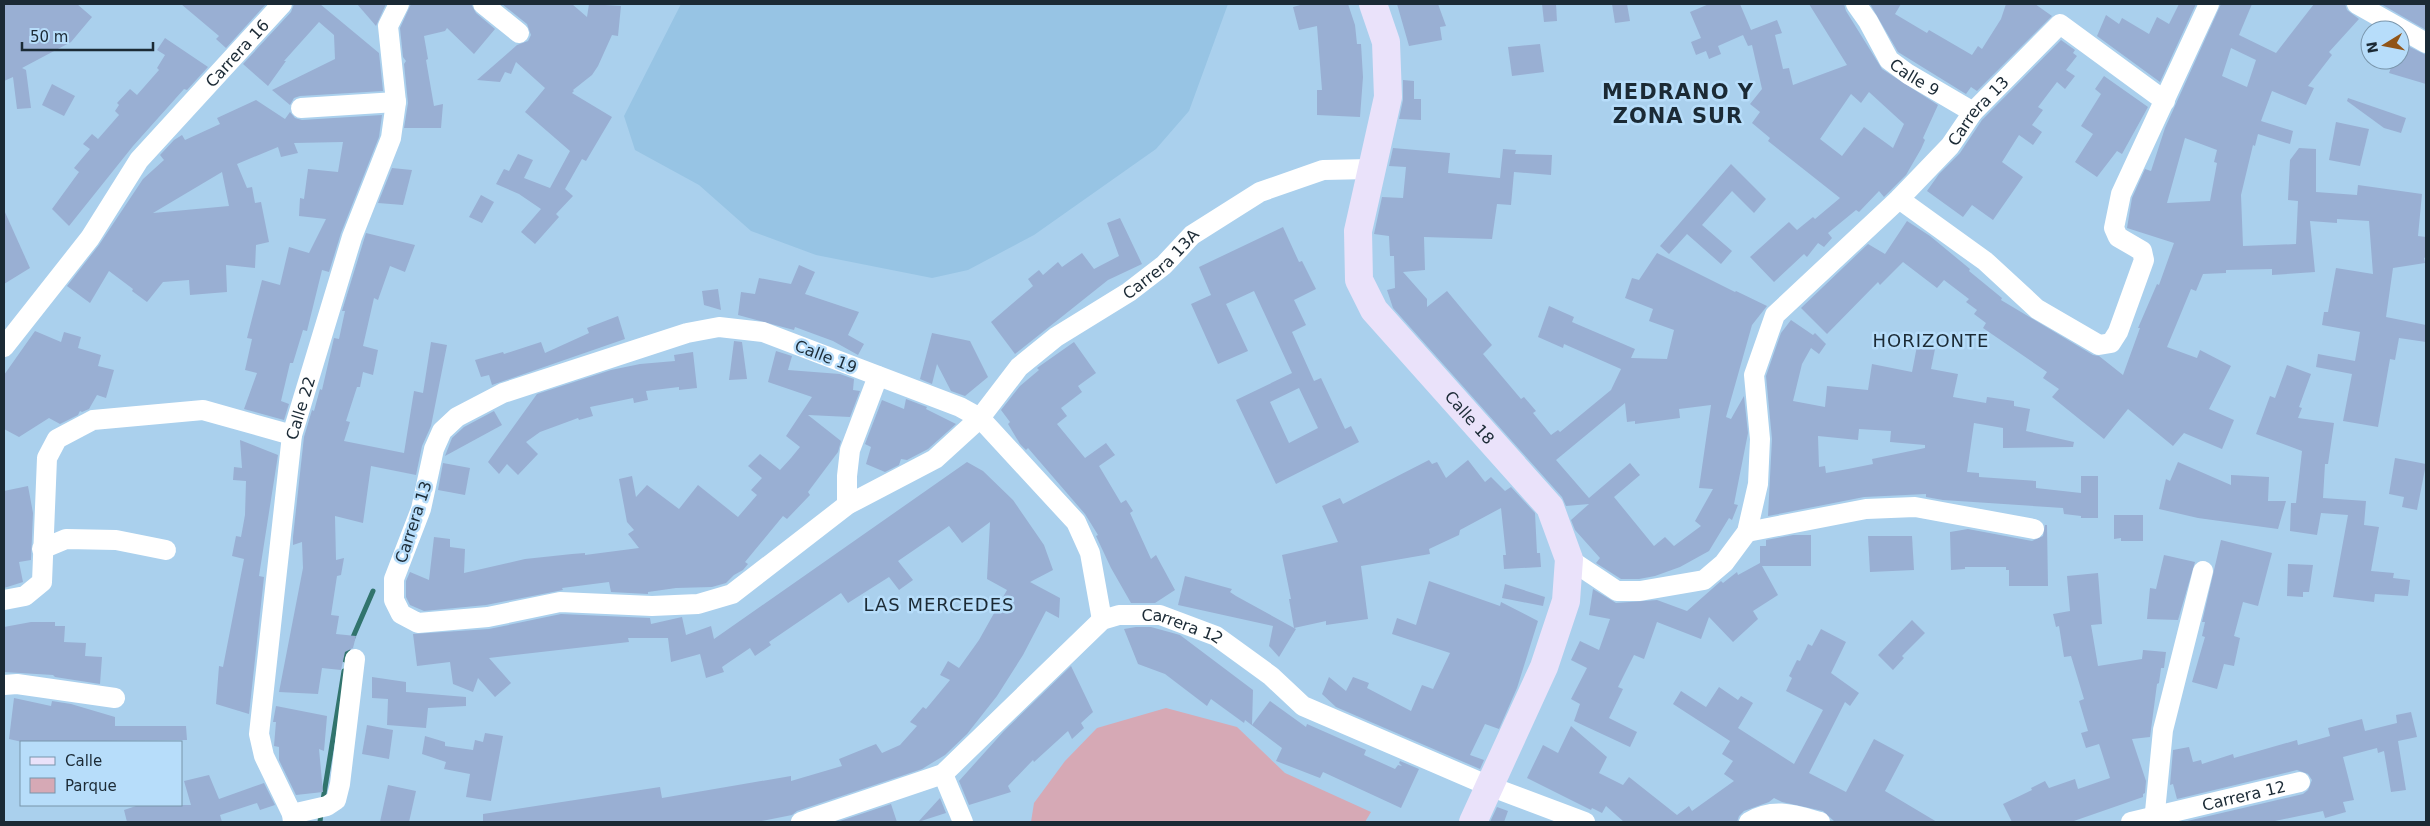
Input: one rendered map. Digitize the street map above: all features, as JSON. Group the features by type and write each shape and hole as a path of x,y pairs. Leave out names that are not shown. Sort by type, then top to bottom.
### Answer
{"main road":[{"name":"Calle 18","path":"1373,4 1386,42 1388,97 1358,231 1359,280 1374,310 1550,507 1569,559 1566,601 1544,667 1473,822"}],"street":[{"name":"Carrera 16","path":"4,347 90,238 139,160 282,4"},
{"name":"Calle 22","path":"292,818 264,756 259,734 292,435 352,237 391,138 396,102 388,26 399,4"},
{"path":"483,4 519,33"},
{"name":"Calle 9","path":"1856,4 1868,21 1889,60 1908,74 1973,112"},
{"path":"1899,199 1985,262 2037,309 2099,344 2111,343 2118,332 2144,260 2142,251 2118,237 2114,228 2121,194 2165,102 2208,4"},
{"path":"2357,4 2426,42"},
{"name":"Carrera 13","path":"1747,532 1758,484 1760,439 1754,375 1775,315 1899,199 1950,146 1973,112 2060,24 2165,102"},
{"path":"302,108 396,102"},
{"name":"Carrera 13A","path":"401,614 418,623 488,617 560,602 652,606 698,604 732,594 847,505 935,459 980,418 1019,367 1056,337 1129,292 1164,265 1192,235 1260,192 1323,170 1372,169"},
{"name":"Calle 19","path":"442,430 458,417 503,393 688,333 719,327 763,332 960,407 980,418 1076,522 1090,553 1102,620"},
{"path":"847,505 847,476 850,450 878,376"},
{"path":"4,600 25,596 42,582 47,458 57,439 93,420 203,410 292,435"},
{"name":"Carrera 13","path":"401,614 394,600 394,579 421,510 434,449 442,430"},
{"path":"1569,559 1617,591 1640,591 1704,580 1724,563 1747,532 1866,510 1915,507 2034,529"},
{"path":"42,549 66,538 116,540 166,550"},
{"path":"2154,819 2163,730 2203,570"},
{"name":"Carrera 12","path":"1102,620 1119,615 1160,615 1216,636 1271,676 1303,706 1489,786 1585,822"},
{"path":"801,822 943,774 1102,620"},
{"path":"292,818 327,806 336,800 340,784 355,659"},
{"path":"4,685 17,684 115,698"},
{"path":"943,774 963,822"},
{"name":"Carrera 12","path":"2130,822 2154,819 2300,782"},
{"path":"1749,822 1773,812 1786,812 1820,822"}],"shaded area":[{"path":"681,4 1228,4 1189,111 1156,149 1034,235 968,270 932,278 816,255 751,231 699,185 635,150 624,116"}],"green space":[{"path":"1166,708 1237,727 1285,773 1371,812 1365,822 1031,822 1034,803 1065,761 1097,728"}],"building":[{"path":"4,4 77,4 92,17 71,42 22,68 26,70 31,108 17,109 13,77 4,81"},
{"path":"181,4 266,4 226,48 216,39 219,36"},
{"path":"294,4 320,4 379,53 383,91 300,96 294,98 290,105 272,90 335,59 334,35 319,22 284,61 286,61 268,86 243,64 291,12"},
{"path":"357,4 386,4 376,26"},
{"path":"411,4 471,4 476,13 495,29 474,54 447,28 445,31 424,36 434,106 443,104 441,128 404,128 408,103 404,64 406,61 403,57 400,28"},
{"path":"502,4 572,4 587,17 589,4 621,6 618,36 612,35 592,75 573,90 572,93 612,117 586,161 582,159 565,189 573,196 556,214 559,217 535,244 521,232 541,209 519,194 496,184 504,169 509,171 518,154 533,160 524,178 550,188 570,151 525,112 545,88 516,62 511,74 505,72 500,82 477,80 517,45 528,41 531,35 527,24"},
{"path":"1304,4 1348,4 1355,25 1357,44 1361,44 1363,77 1360,117 1317,115 1317,90 1322,90 1317,26 1299,30 1293,7"},
{"path":"1397,4 1438,4 1446,26 1440,27 1442,40 1409,46"},
{"path":"1542,4 1556,4 1557,21 1544,22"},
{"path":"1612,4 1627,4 1630,21 1615,23"},
{"path":"1709,4 1740,4 1751,30 1777,20 1782,33 1775,35 1783,69 1789,68 1793,85 1847,65 1809,4 1844,4 1846,11 1882,69 1938,105 1923,138 1925,140 1921,149 1906,175 1884,197 1879,191 1859,212 1856,210 1828,233 1832,238 1824,247 1818,243 1807,257 1804,254 1774,282 1750,257 1789,222 1797,230 1813,217 1815,219 1840,198 1768,141 1770,138 1752,123 1760,112 1750,104 1762,89 1752,45 1748,46 1743,35 1718,46 1721,54 1709,59 1706,51 1696,55 1691,42 1701,38 1690,12","holes":["1869,92 1904,124 1893,148 1864,127 1842,156 1820,139 1851,94 1861,103"]},
{"path":"1870,4 1901,4 1895,14 1927,33 1929,30 1972,55 1978,46 1982,49 2001,19 2006,4 2035,4 2052,16 1977,91 1971,87 1966,94 1898,52"},
{"path":"2179,4 2196,4 2160,82 2097,36 2106,15 2119,24 2122,18 2149,34 2157,17 2169,24"},
{"path":"2221,4 2252,4 2239,35 2276,53 2314,4 2345,4 2347,10 2359,19 2329,52 2332,55 2308,86 2314,88 2306,105 2272,91 2261,121 2293,131 2290,144 2258,134 2255,146 2253,145 2241,195 2243,246 2296,244 2298,201 2288,200 2290,160 2299,148 2316,149 2316,192 2357,195 2358,185 2422,194 2418,236 2426,237 2425,263 2393,268 2386,317 2426,325 2426,342 2399,338 2395,360 2390,359 2378,427 2343,421 2352,374 2316,367 2318,354 2355,361 2360,332 2322,325 2324,312 2328,312 2336,268 2373,274 2369,221 2337,219 2337,223 2310,221 2315,272 2272,275 2272,269 2226,270 2226,273 2203,274 2196,291 2191,289 2167,347 2197,358 2200,350 2231,366 2209,409 2234,420 2222,449 2184,433 2173,446 2128,409 2104,439 2052,397 2059,389 2043,378 2047,372 1983,328 1986,323 1974,314 1977,310 1966,302 1969,299 1944,280 1937,288 1903,262 1880,285 1878,282 1827,334 1801,308 1868,244 1885,254 1907,221 1930,236 1970,269 1969,271 2002,298 2001,300 2093,355 2099,356 2123,375 2140,328 2138,328 2157,284 2159,285 2174,243 2127,228 2132,198 2145,169 2151,171 2165,128","holes":["2231,48 2256,60 2247,87 2222,76","2185,138 2217,150 2214,162 2217,163 2210,201 2167,203"]},
{"path":"2381,4 2426,4 2426,30"},
{"path":"165,38 208,67 187,90 184,89 133,146 69,226 52,209 79,172 74,168 90,149 83,144 92,134 98,139 119,115 115,111 119,105 117,103 130,89 137,95 159,70 157,68 165,55 157,50"},
{"path":"2061,40 2075,50 2073,53 2077,56 2066,70 2075,76 2065,89 2057,82 2038,107 2043,110 2032,125 2042,132 2033,145 2019,135 2002,162 2023,177 1993,220 1972,205 1963,217 1927,191 1939,174 1960,153 1982,120"},
{"path":"1540,44 1544,72 1512,76 1508,47"},
{"path":"2410,47 2426,55 2426,84 2389,73 2390,70 2410,70"},
{"path":"2104,76 2148,107 2122,154 2117,151 2097,177 2075,162 2093,134 2081,126 2101,94 2095,89"},
{"path":"1403,80 1414,81 1414,99 1421,99 1421,120 1399,119 1403,100"},
{"path":"52,84 75,96 64,116 42,105"},
{"path":"2348,98 2406,118 2401,133 2384,128 2347,101"},
{"path":"256,100 285,119 290,112 295,118 302,120 382,115 379,137 341,233 329,272 322,270 307,331 303,330 293,363 290,363 281,401 289,404 284,420 244,409 257,373 245,370 252,339 247,338 262,280 280,285 289,247 309,253 326,219 299,216 300,198 304,199 308,169 338,172 343,142 294,143 298,153 281,157 278,147 237,164 247,188 252,187 255,203 261,202 269,242 256,245 255,268 226,265 227,292 190,295 189,280 163,282 147,302 109,271 90,303 67,286 99,245 143,179 164,160 160,155 174,140 182,135 185,140 220,124 217,118","holes":["222,172 229,206 153,213"]},
{"path":"2336,122 2369,129 2360,166 2329,160"},
{"path":"1393,148 1450,153 1448,173 1500,178 1503,149 1516,150 1515,154 1552,155 1551,175 1514,172 1511,205 1497,204 1492,239 1424,237 1425,270 1403,272 1427,299 1427,307 1447,291 1492,345 1483,354 1521,399 1524,397 1536,411 1533,413 1551,435 1558,430 1560,432 1611,390 1621,369 1564,344 1563,348 1538,337 1549,306 1574,317 1572,322 1635,349 1631,358 1667,359 1674,330 1649,321 1653,309 1625,298 1632,278 1639,280 1657,253 1767,306 1752,325 1726,417 1731,419 1744,396 1748,433 1734,504 1738,505 1732,520 1729,518 1709,551 1680,567 1655,576 1639,579 1621,579 1596,563 1600,558 1575,530 1571,520 1589,504 1566,506 1562,497 1393,308 1387,290 1395,288 1394,256 1390,256 1389,236 1374,234 1382,197 1403,198 1406,167 1389,166","holes":["1625,403 1627,422 1635,421 1635,424 1680,418 1679,409 1711,405 1699,488 1713,489 1695,521 1701,526 1674,546 1665,537 1654,546 1614,497 1640,475 1630,463 1589,498 1556,460"]},
{"path":"1731,164 1766,199 1754,213 1732,191 1702,225 1732,251 1721,264 1687,234 1669,254 1660,246"},
{"path":"392,168 412,170 403,205 378,203"},
{"path":"481,195 494,202 482,223 469,217"},
{"path":"4,210 30,268 4,284"},
{"path":"1120,218 1142,264 1108,280 1015,354 991,322 1033,286 1028,279 1039,270 1043,275 1058,262 1062,267 1082,253 1094,269 1119,256 1107,223"},
{"path":"1283,227 1299,262 1302,261 1316,289 1294,300 1306,325 1292,332 1314,381 1321,378 1345,429 1351,426 1359,442 1276,484 1236,400 1292,373 1254,291 1226,304 1248,351 1218,364 1191,304 1211,295 1199,267","holes":["1299,388 1318,428 1289,443 1270,402"]},
{"path":"366,233 415,245 405,272 390,266 378,300 374,298 363,346 378,350 373,375 363,372 360,387 357,387 346,421 350,422 344,441 404,453 414,391 423,393 431,342 447,345 431,426 422,446 416,475 371,466 363,523 335,516 336,560 344,558 341,575 337,576 331,615 339,616 336,634 356,636 353,648 345,652 341,670 322,668 318,694 279,692 303,568 302,542 293,545 293,537 304,437 320,389 322,390 334,338 339,339 345,311 342,311"},
{"path":"799,265 815,272 805,294 859,312 848,335 864,344 858,355 833,341 795,327 794,330 738,315 741,292 755,294 759,278 791,284"},
{"path":"718,289 721,310 704,305 702,291"},
{"path":"618,316 625,339 492,385 489,375 481,377 475,360 503,352 504,354 541,342 545,353 589,333 587,328"},
{"path":"1791,320 1813,335 1815,333 1826,344 1819,354 1811,348 1802,364 1793,401 1825,407 1827,386 1868,390 1872,364 1912,372 1917,346 1935,349 1931,369 1958,374 1953,397 1986,403 1987,397 2014,401 2014,406 2030,409 2026,431 2074,442 2073,447 2003,448 2003,428 1974,423 1967,472 1979,473 1979,477 2036,481 2036,488 2081,493 2081,476 2098,476 2098,518 2081,518 2081,516 2064,514 2063,508 1943,500 1926,497 1926,494 1864,497 1768,516 1772,439 1766,376 1781,333","holes":["1859,429 1891,431 1890,442 1925,445 1925,448 1872,459 1873,464 1826,473 1825,466 1819,467 1818,436 1858,440"]},
{"path":"35,331 61,342 64,332 81,337 78,348 101,355 98,366 114,370 106,398 97,395 89,409 80,411 78,415 60,424 49,418 19,437 4,429 4,375"},
{"path":"932,333 970,341 988,377 965,396 951,391 937,364 932,384 920,379"},
{"path":"734,341 742,342 747,379 729,380"},
{"path":"1074,342 1096,373 1078,386 1082,392 1061,408 1067,416 1057,424 1085,458 1106,443 1115,455 1099,466 1121,503 1126,500 1133,511 1130,513 1151,559 1156,555 1175,590 1155,603 1131,603 1111,568 1096,536 1098,535 1085,514 1028,448 1026,450 1020,444 1008,424 1010,422 1001,410 1020,386 1039,370 1037,368"},
{"path":"776,351 792,356 788,370 840,374 854,379 853,390 860,391 850,417 808,415 841,441 838,452 808,492 810,495 787,519 783,516 745,562 748,564 743,570 726,583 712,587 676,588 648,592 648,594 611,592 609,582 562,588 563,590 486,605 424,611 410,605 406,597 406,581 410,572 429,580 434,537 450,539 450,547 465,549 464,573 525,559 585,553 585,555 639,548 628,534 634,530 627,522 619,479 632,476 636,497 647,485 679,509 698,485 738,517 757,495 751,490 762,478 748,466 760,454 780,470 800,447 786,436 812,397 768,382"},
{"path":"693,352 697,388 679,390 679,387 646,391 648,400 634,403 633,398 590,407 593,416 579,420 578,418 540,432 526,442 538,454 518,475 507,464 499,474 488,462 537,394 611,370 640,364 675,361 674,355"},
{"path":"2287,365 2311,374 2299,407 2302,408 2298,418 2334,423 2328,464 2325,464 2323,498 2366,501 2364,525 2379,527 2371,571 2394,573 2393,578 2410,580 2408,596 2375,594 2374,602 2333,597 2348,515 2321,513 2317,535 2290,531 2291,503 2296,503 2302,451 2256,434 2270,396 2275,398"},
{"path":"906,399 927,407 926,409 956,424 928,449 907,460 901,459 899,465 885,472 866,464 871,447 865,444 882,400 904,409"},
{"path":"494,411 502,425 445,456 452,438 464,427"},
{"path":"240,440 278,455 259,576 264,577 249,714 216,704 219,666 223,667 244,559 232,556 236,536 241,537 245,515 246,481 233,480 234,467 242,468"},
{"path":"2395,458 2426,464 2417,510 2402,507 2404,497 2389,494"},
{"path":"1429,460 1432,464 1437,462 1446,478 1468,460 1485,482 1491,477 1505,491 1511,487 1535,513 1537,553 1540,553 1541,567 1504,569 1503,555 1506,555 1501,508 1460,530 1459,535 1429,549 1430,554 1361,566 1368,619 1326,625 1326,621 1294,628 1289,599 1291,599 1282,555 1338,542 1322,506 1340,498 1343,504"},
{"path":"967,462 983,471 1013,500 1044,545 1053,570 1030,582 1060,598 1059,618 1046,611 1023,655 997,696 967,734 945,755 922,769 797,811 792,815 757,822 483,822 483,814 660,787 662,798 791,776 791,781 842,766 839,759 876,744 882,753 900,745 917,726 910,722 923,707 926,709 950,680 940,675 948,661 959,668 979,640 1007,590 987,579 990,522 962,543 949,526 898,561 913,580 899,590 889,577 848,603 841,593 769,642 771,645 755,656 750,648 722,667 724,672 706,678 700,654 671,662 668,638 628,638 629,642 489,658 511,683 495,697 478,678 473,692 453,684 450,662 417,666 413,634 489,629 561,614 650,618 651,624 682,617 686,635 711,626 714,639"},
{"path":"2178,462 2231,485 2231,475 2269,477 2268,501 2286,501 2278,529 2198,518 2159,509 2166,479 2170,481"},
{"path":"443,463 470,468 465,495 438,490"},
{"path":"28,486 33,513 31,560 19,562 23,582 4,588 4,491"},
{"path":"2114,515 2143,515 2143,541 2121,541 2121,538 2114,539"},
{"path":"2045,525 2047,525 2048,586 2009,586 2009,570 2006,570 2006,567 1965,567 1965,569 1951,570 1950,532 1968,529 2032,541 2043,536"},
{"path":"1793,535 1811,535 1811,566 1762,566 1778,595 1753,611 1758,619 1733,642 1709,617 1701,639 1657,622 1644,659 1634,655 1618,687 1623,689 1609,718 1637,732 1630,747 1574,721 1580,704 1571,699 1587,668 1571,660 1580,641 1599,650 1610,619 1589,615 1593,589 1616,603 1657,600 1687,611 1721,581 1723,583 1737,572 1738,575 1760,563 1760,546 1766,546 1766,540"},
{"path":"1868,536 1912,536 1914,570 1870,572"},
{"path":"2221,540 2272,553 2258,606 2243,602 2234,636 2240,638 2234,666 2224,664 2217,689 2192,682 2205,637 2202,636 2205,622 2202,622"},
{"path":"2164,555 2195,562 2178,620 2147,619 2150,588 2156,589"},
{"path":"2288,564 2313,565 2309,592 2303,592 2303,597 2287,596"},
{"path":"2098,573 2102,624 2091,625 2098,666 2142,659 2143,650 2166,652 2164,668 2161,668 2159,683 2157,684 2150,737 2132,739 2146,781 2145,793 2143,797 2071,822 2012,822 2003,804 2032,790 2031,788 2045,781 2049,788 2075,779 2078,789 2110,778 2099,744 2086,748 2081,733 2088,731 2079,701 2084,699 2071,656 2064,657 2059,626 2056,627 2053,614 2070,611 2067,576"},
{"path":"1185,576 1232,589 1230,592 1236,596 1296,629 1279,657 1269,646 1273,626 1178,605"},
{"path":"1429,581 1500,606 1501,602 1538,621 1517,688 1499,729 1485,724 1470,755 1484,760 1480,769 1336,707 1322,694 1329,677 1346,691 1353,677 1369,683 1367,688 1411,711 1422,685 1433,689 1450,653 1392,634 1397,618 1416,625"},
{"path":"1505,584 1545,597 1543,606 1502,598"},
{"path":"1912,620 1925,633 1902,656 1904,658 1893,670 1878,655"},
{"path":"31,622 55,622 55,626 65,626 64,642 86,643 85,656 102,657 100,684 55,677 53,675 4,672 4,627"},
{"path":"1151,627 1180,635 1253,690 1252,725 1270,701 1306,727 1307,724 1366,750 1364,755 1395,769 1398,765 1402,766 1399,763 1400,761 1419,769 1401,808 1323,772 1320,778 1276,761 1282,748 1245,720 1244,723 1211,699 1207,706 1165,674 1138,664 1124,629"},
{"path":"1821,629 1846,642 1831,673 1859,693 1850,706 1845,702 1809,773 1846,792 1874,739 1904,755 1885,791 1937,822 1835,822 1823,811 1782,802 1774,798 1769,802 1744,811 1739,816 1737,822 1624,822 1606,806 1602,813 1592,808 1591,810 1527,778 1543,745 1558,753 1571,726 1607,757 1599,773 1623,785 1629,777 1677,815 1689,806 1692,811 1734,781 1724,774 1733,761 1722,754 1730,741 1673,704 1681,691 1706,707 1719,687 1738,700 1741,696 1753,703 1738,728 1794,764 1823,710 1786,691 1792,678 1789,676 1797,660 1800,661 1808,644 1812,646"},
{"path":"1071,666 1093,712 1081,723 1084,728 1072,739 1068,731 1034,762 1033,760 1008,786 1011,792 969,805 959,781 1004,731"},
{"path":"372,677 406,682 406,692 466,697 466,706 428,708 426,728 387,725 388,699 372,698"},
{"path":"14,698 51,706 52,701 71,704 115,717 115,726 186,726 187,740 20,742 9,739"},
{"path":"276,706 327,716 324,751 319,749 323,792 296,795 279,760 279,747 274,746 276,722 273,722"},
{"path":"2411,712 2417,737 2398,741 2406,790 2391,792 2384,751 2378,753 2377,748 2343,757 2354,800 2343,802 2346,812 2325,818 2323,811 2270,822 2183,822 2303,794 2308,790 2312,780 2308,774 2297,770 2177,799 2173,784 2170,785 2173,750 2189,747 2193,762 2201,760 2202,764 2233,754 2234,758 2297,740 2298,745 2330,736 2328,728 2362,719 2365,731 2397,723 2396,715"},
{"path":"367,725 393,730 389,759 362,754"},
{"path":"485,733 503,736 491,801 466,797 470,774 444,769 446,762 422,754 425,736 445,742 445,746 473,750 475,740 483,742"},
{"path":"209,775 219,799 264,783 275,805 260,810 257,803 220,815 222,822 127,822 124,810 136,806 191,805 184,781"},
{"path":"388,785 416,791 409,822 380,822"},
{"path":"940,798 946,813 918,822"},
{"path":"891,804 897,822 837,822"},
{"path":"1497,807 1508,811 1504,822 1490,822"}],"waterway":[{"path":"345,660 347,651 373,591"},
{"path":"323,800 344,671"},
{"path":"320,822 321,813"}],"district":[{"name":"MEDRANO Y ZONA SUR","path":"1678,104"},
{"name":"HORIZONTE","path":"1931,341"},
{"name":"LAS MERCEDES","path":"939,605"}]}
